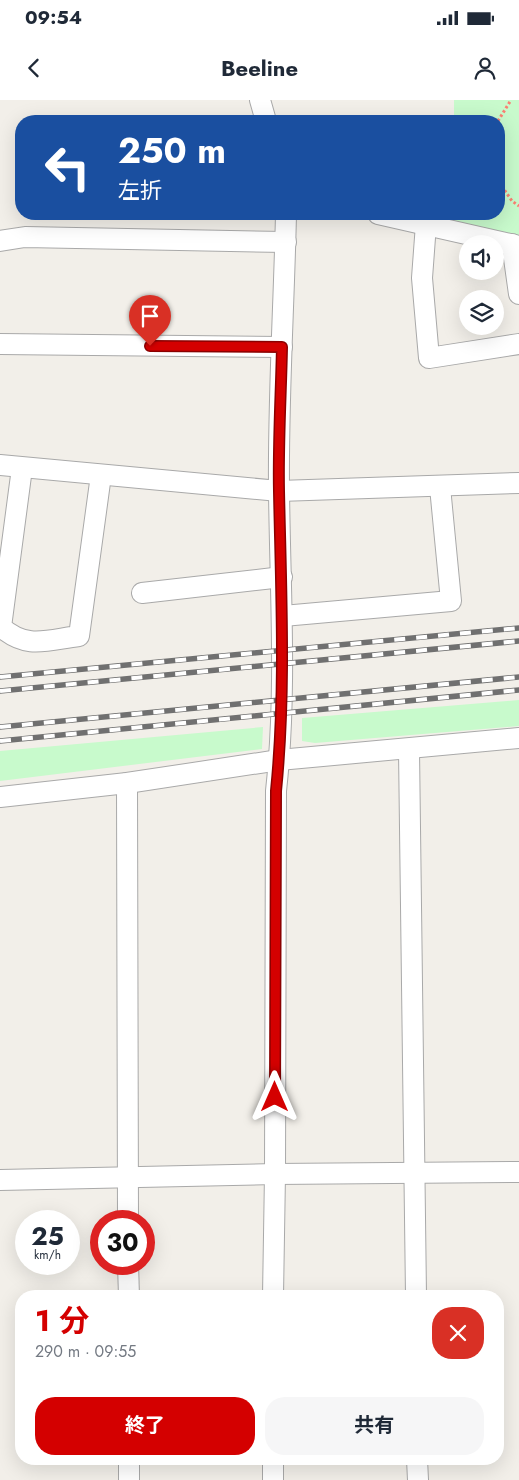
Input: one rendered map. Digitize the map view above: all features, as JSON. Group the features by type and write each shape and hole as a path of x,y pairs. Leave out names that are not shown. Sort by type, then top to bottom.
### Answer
{"street":[{"path":"260,100 264,115"},
{"path":"272,1290 275,1174 276,791 279,760 283,616 279,491 286,220"},
{"path":"407,220 515,245 519,294"},
{"path":"426,224 422,278 429,358 519,344"},
{"path":"0,241 26,237 286,242"},
{"path":"0,344 282,347"},
{"path":"0,465 279,491 519,483"},
{"path":"22,468 1,627 14,639 29,642 79,636 101,475"},
{"path":"283,616 451,601 440,487"},
{"path":"142,592 282,577"},
{"path":"0,797 127,783 279,760 409,750 519,738"},
{"path":"409,750 416,1290"},
{"path":"127,783 128,1210"},
{"path":"0,1180 275,1174 519,1172"},
{"path":"128,1275 129,1290"},
{"path":"129,1465 129,1480"},
{"path":"273,1465 273,1480"},
{"path":"417,1465 418,1480"}],"path":[{"path":"501,115 508,101"},
{"path":"505,195 519,206"}],"green space":[{"path":"454,100 519,100 519,238 454,223 454,220 505,220 505,115 454,115"},
{"path":"519,700 519,726 315,743 302,741 302,718"},
{"path":"263,727 262,749 0,781 0,751"}],"railway":[{"path":"0,677 519,628"},
{"path":"0,691 519,641"},
{"path":"0,727 519,677"},
{"path":"0,741 519,690"}],"route":[{"path":"150,346 282,347 279,491 283,616 279,760 276,791 275,1097"}]}
